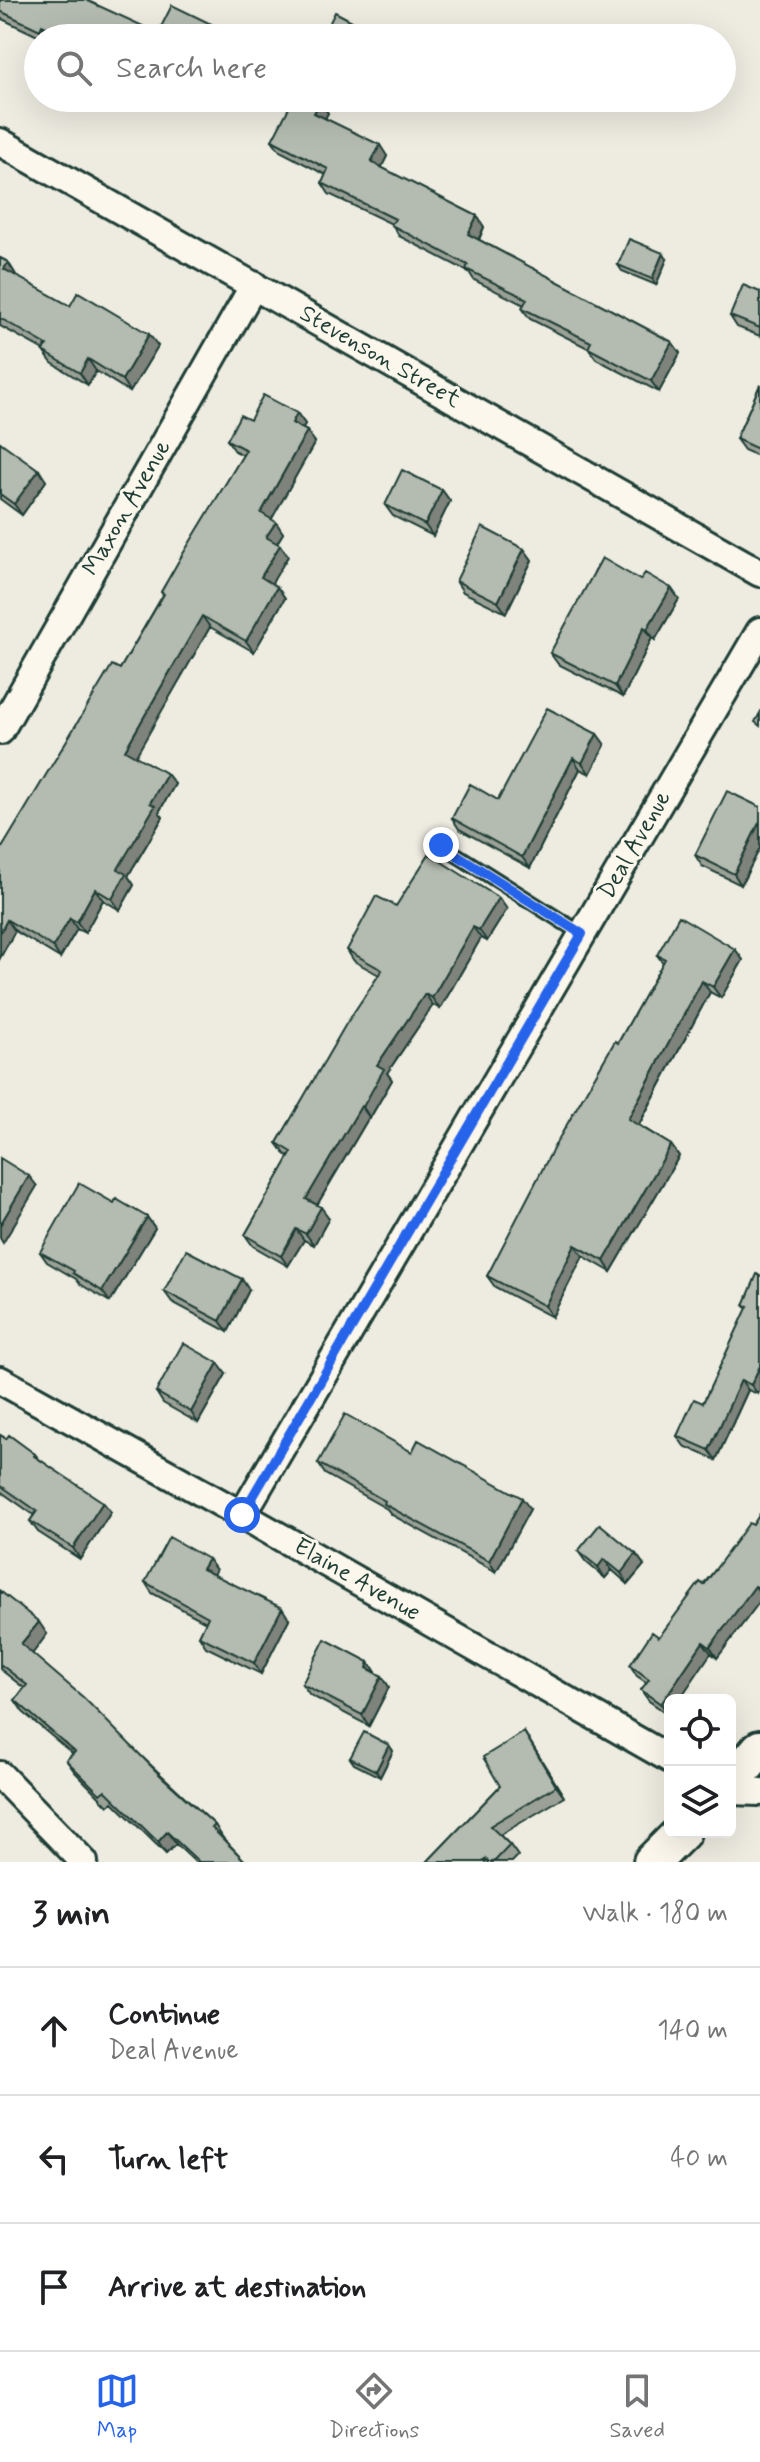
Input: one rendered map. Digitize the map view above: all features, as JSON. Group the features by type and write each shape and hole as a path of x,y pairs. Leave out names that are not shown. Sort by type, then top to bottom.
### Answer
{"street":[{"name":"Stevenson Street","path":"0,142 760,573"},
{"name":"Maxon Avenue","path":"0,731 254,285"},
{"name":"Deal Avenue","path":"242,1515 760,631"},
{"name":"Elaine Avenue","path":"0,1380 664,1756"},
{"path":"736,1777 760,1749"},
{"path":"0,1775 84,1862"},
{"path":"736,1791 760,1792"},
{"path":"652,1862 676,1838"}],"lane":[{"path":"441,845 582,934"}],"building":[{"path":"0,0 86,0 138,24 27,24 0,11"},
{"path":"172,5 211,24 162,24"},
{"path":"335,12 358,24 329,24"},
{"path":"287,112 315,112 380,145 371,162 477,216 468,234 672,342 651,381 588,348 591,342 522,308 527,299 466,269 468,265 391,225 395,219 322,183 328,169 272,140"},
{"path":"629,239 663,253 652,279 618,265"},
{"path":"0,258 8,262 4,269 70,306 78,292 149,334 122,380 88,359 80,373 43,351 47,345 0,318"},
{"path":"743,285 760,292 760,328 730,316"},
{"path":"760,385 760,450 736,439"},
{"path":"263,395 297,413 292,423 307,431 261,513 276,522 266,537 280,545 261,577 277,587 246,641 202,616 125,750 167,774 150,803 155,806 118,869 126,874 112,899 95,889 77,922 70,918 53,947 7,920 0,933 0,847 112,665 120,669 164,594 161,592 178,562 246,450 227,440 240,415 250,420"},
{"path":"0,442 39,470 14,504 0,494"},
{"path":"402,470 442,490 425,525 385,505"},
{"path":"482,527 524,549 498,602 456,581"},
{"path":"602,558 640,580 645,573 671,588 647,629 644,627 615,686 550,653"},
{"path":"547,708 597,734 582,763 573,758 522,857 452,818 470,784 498,800"},
{"path":"727,791 760,807 760,821 734,874 695,855"},
{"path":"429,854 499,898 479,930 473,927 432,998 425,994 377,1065 384,1069 306,1199 321,1207 306,1234 296,1229 281,1256 245,1235 292,1152 277,1143 346,1024 382,970 347,950 376,896 396,906"},
{"path":"679,916 735,949 713,987 702,981 628,1119 671,1145 604,1261 575,1245 545,1306 487,1276 554,1147 665,959 657,955"},
{"path":"0,1158 29,1176 0,1225"},
{"path":"79,1183 147,1217 102,1291 40,1252"},
{"path":"186,1250 242,1279 220,1321 164,1291"},
{"path":"757,1274 760,1276 760,1366 751,1385 741,1380 709,1450 677,1436 694,1399 703,1403 748,1306 744,1305"},
{"path":"183,1343 218,1363 191,1412 156,1392"},
{"path":"345,1414 412,1452 418,1440 522,1498 489,1561 384,1504 385,1501 318,1463"},
{"path":"0,1435 6,1439 9,1435 34,1456 103,1502 73,1548 30,1521 37,1511 0,1485"},
{"path":"760,1514 759,1588 755,1586 710,1647 703,1642 668,1694 664,1694 661,1704 641,1690 649,1679 630,1665 652,1632 659,1637 700,1582 704,1585 749,1523 753,1525"},
{"path":"600,1524 636,1554 621,1573 604,1559 598,1567 578,1551"},
{"path":"169,1537 208,1559 202,1569 282,1608 254,1663 199,1636 208,1617 145,1582"},
{"path":"0,1591 39,1622 21,1644 84,1698 215,1825 212,1828 246,1862 199,1862 167,1832 158,1842 105,1790 100,1794 66,1760 75,1752 15,1700 27,1685 0,1664"},
{"path":"325,1639 369,1662 367,1668 382,1676 362,1715 302,1684"},
{"path":"364,1732 389,1745 376,1771 350,1758"},
{"path":"524,1732 556,1786 490,1826 510,1845 494,1862 486,1859 483,1862 427,1862 500,1786 483,1757"}],"route":[{"path":"242,1515 582,934 441,845"}]}
